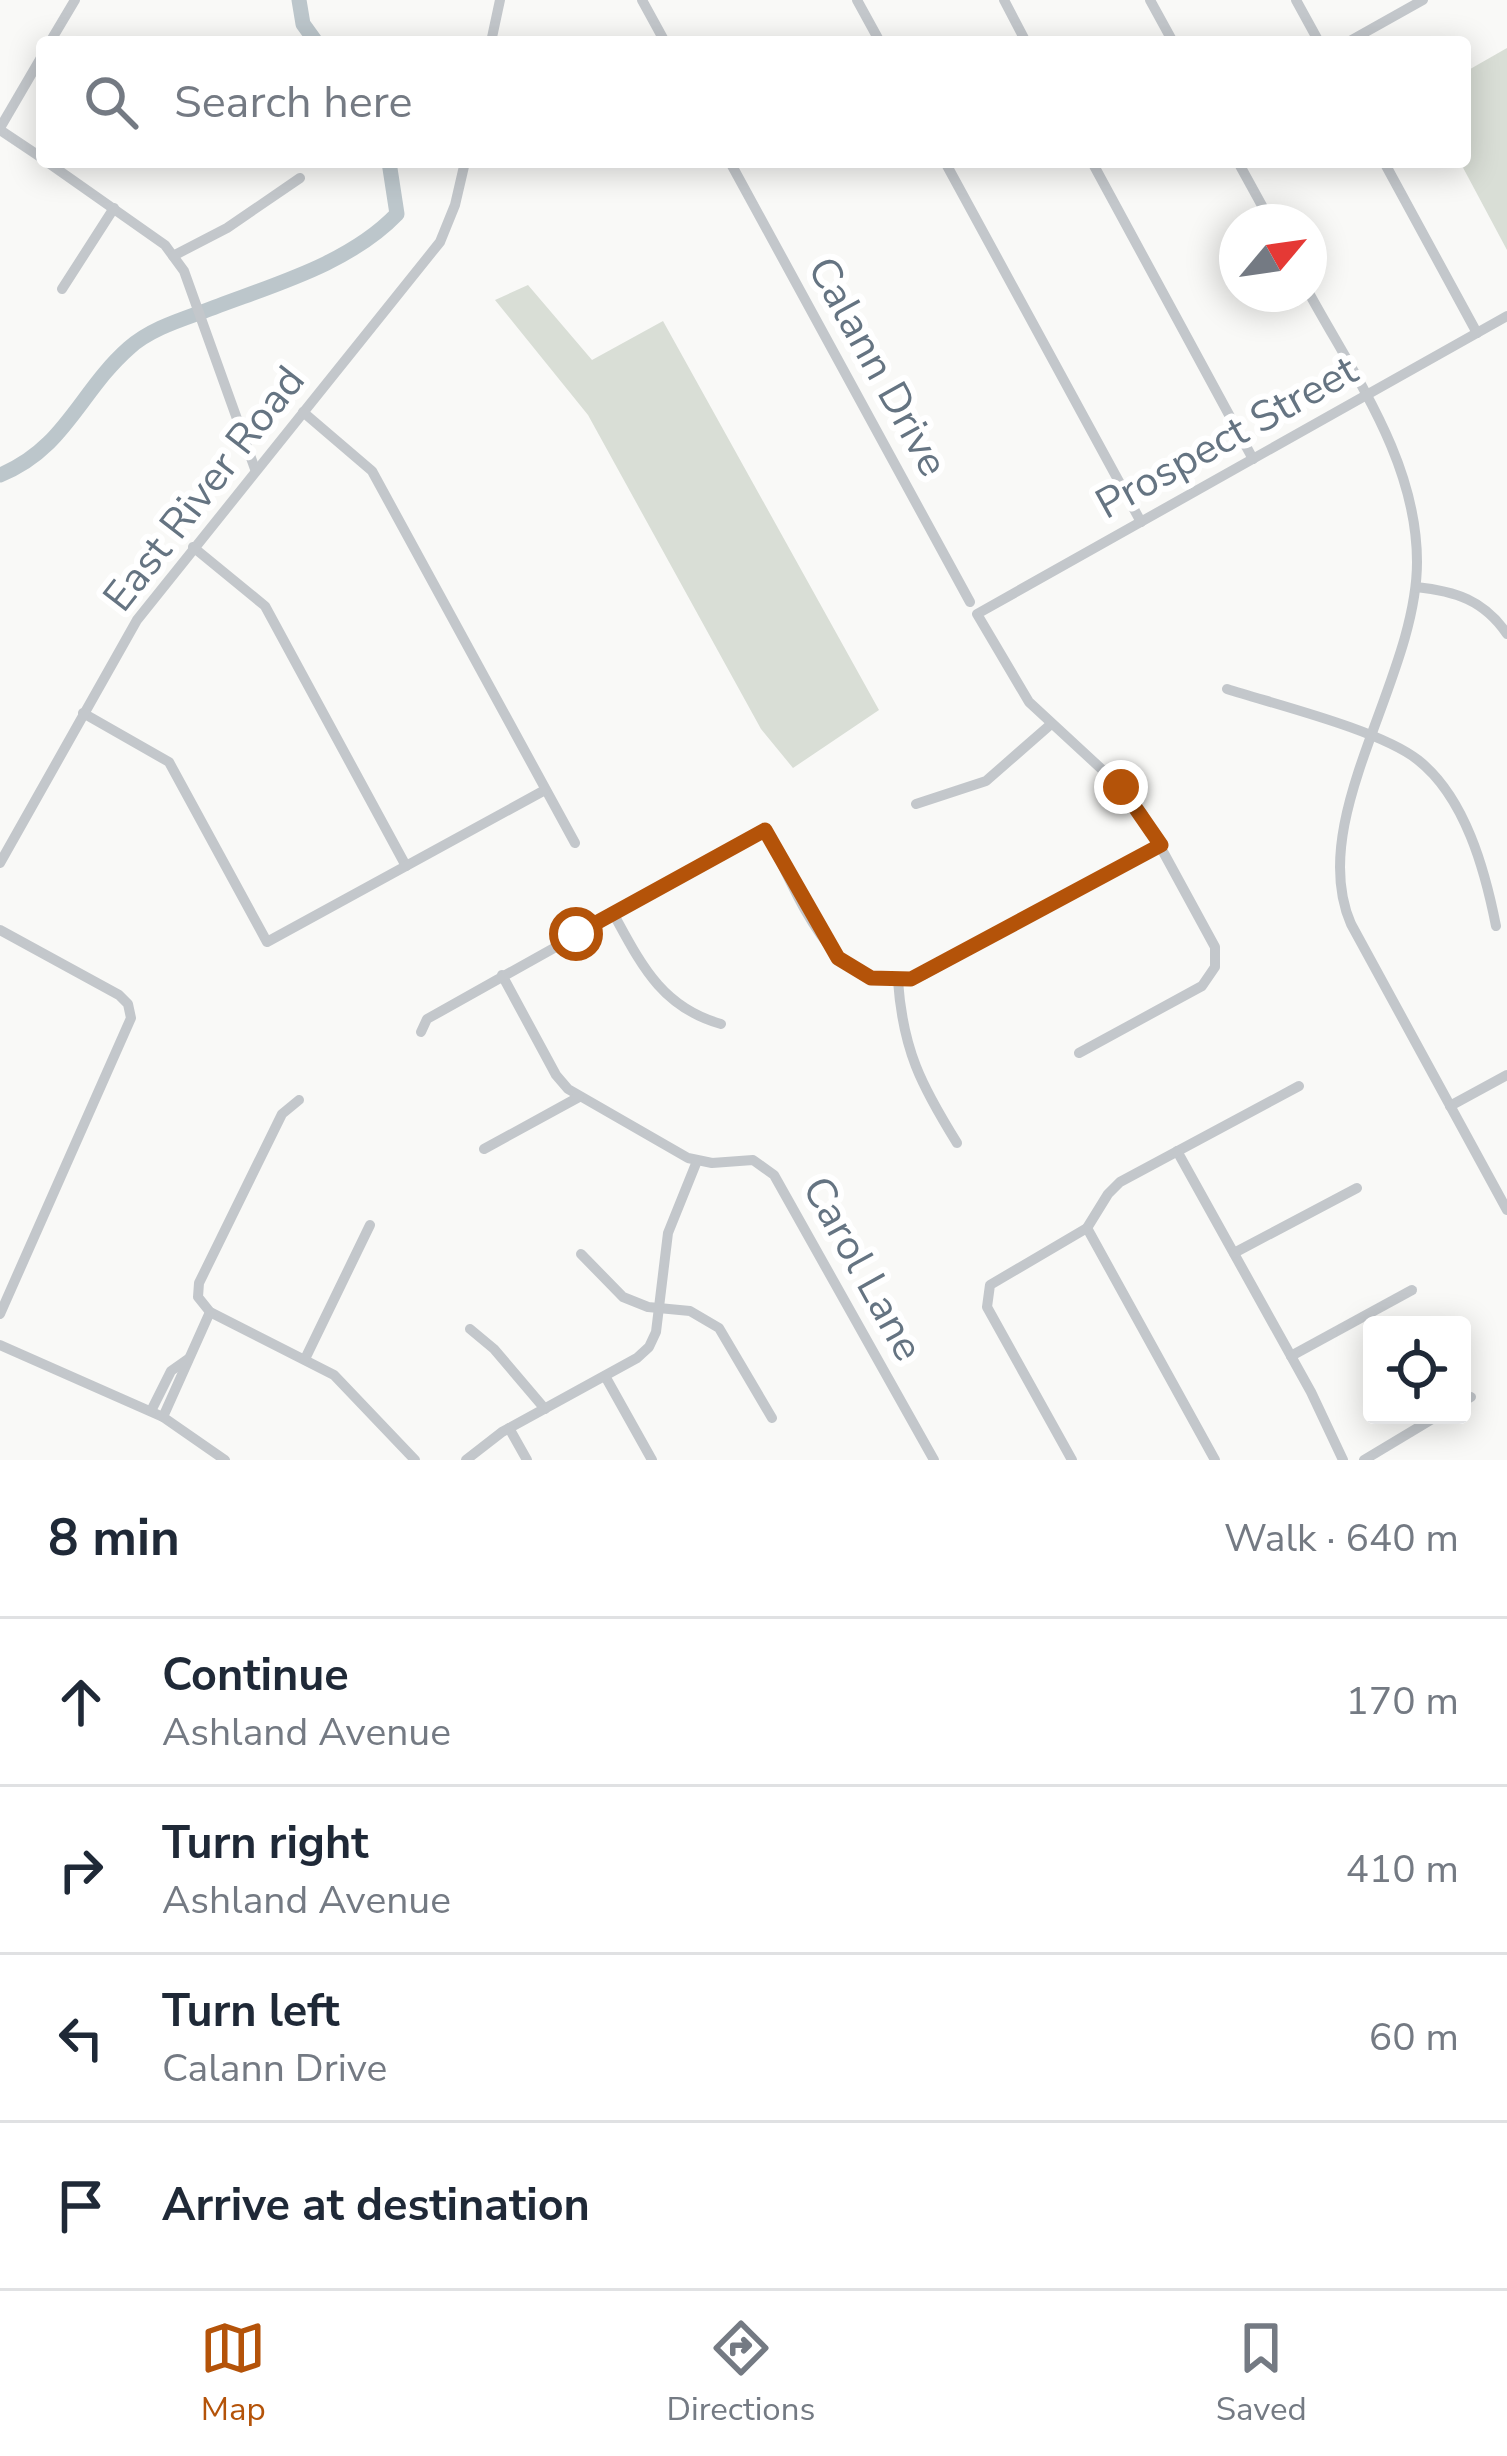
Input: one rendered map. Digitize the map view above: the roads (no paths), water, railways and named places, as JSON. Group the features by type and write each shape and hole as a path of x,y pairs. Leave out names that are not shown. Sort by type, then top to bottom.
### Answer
{"street":[{"path":"53,36 74,0"},
{"path":"492,36 500,0"},
{"path":"642,0 662,36"},
{"path":"857,0 877,36"},
{"path":"1004,0 1023,36"},
{"path":"1150,0 1170,36"},
{"path":"1296,0 1316,36"},
{"path":"1359,36 1423,0"},
{"path":"36,66 0,129 36,154"},
{"path":"56,168 165,245 173,256 191,290 256,469"},
{"name":"East River Road","path":"0,863 137,620 440,242 464,168"},
{"name":"Calann Drive","path":"733,168 1015,682 1050,725 1121,787 1161,845 1212,938 1215,967 1202,986 1079,1054"},
{"path":"948,168 1141,522"},
{"path":"1095,168 1253,459"},
{"path":"1241,168 1260,204"},
{"path":"1387,168 1477,333"},
{"path":"173,256 227,228 299,178"},
{"path":"62,289 114,208"},
{"path":"1320,312 1391,445 1408,491 1416,539 1416,587 1409,630 1341,831 1337,854 1340,890 1351,924 1507,1210"},
{"name":"Prospect Street","path":"974,608 1141,522 1507,316"},
{"path":"303,412 372,471 574,843"},
{"path":"193,548 265,606 406,866"},
{"path":"1416,587 1469,598 1494,616 1507,634"},
{"path":"1227,689 1373,737 1415,758 1443,787 1473,844 1496,926"},
{"path":"82,713 169,762 267,942 545,790"},
{"path":"916,804 986,781 1050,725"},
{"path":"421,1032 427,1019 502,974 765,830 833,953 865,976 898,981 932,970 1161,845"},
{"path":"613,914 659,990 691,1013 721,1024"},
{"path":"0,930 119,995 128,1004 131,1018 0,1314"},
{"name":"Carol Lane","path":"502,974 556,1075 579,1097 697,1161 753,1160 774,1175 934,1460"},
{"path":"898,981 910,1058 957,1143"},
{"path":"1450,1106 1507,1075"},
{"path":"1072,1460 988,1307 986,1296 994,1280 1087,1228 1113,1187 1299,1086"},
{"path":"484,1149 579,1097"},
{"path":"299,1100 282,1114 199,1283 198,1297 210,1312 305,1358 344,1383 415,1460"},
{"path":"1178,1151 1292,1356 1343,1460"},
{"path":"466,1460 509,1428 649,1347 656,1332 668,1233 697,1161"},
{"path":"1234,1253 1357,1188"},
{"path":"305,1358 370,1225"},
{"path":"1087,1228 1215,1460"},
{"path":"581,1254 617,1294 635,1303 690,1311 719,1328 772,1418"},
{"path":"1292,1356 1412,1290"},
{"path":"157,1414 210,1312"},
{"path":"470,1328 545,1408"},
{"path":"0,1345 157,1414 226,1460"},
{"path":"605,1376 652,1460"},
{"path":"1364,1460 1424,1424"},
{"path":"509,1428 527,1460"}],"waterway":[{"path":"299,0 303,24 312,36"},
{"path":"0,475 41,450 112,365 145,336 306,273 377,232 397,214 390,168"}]}
